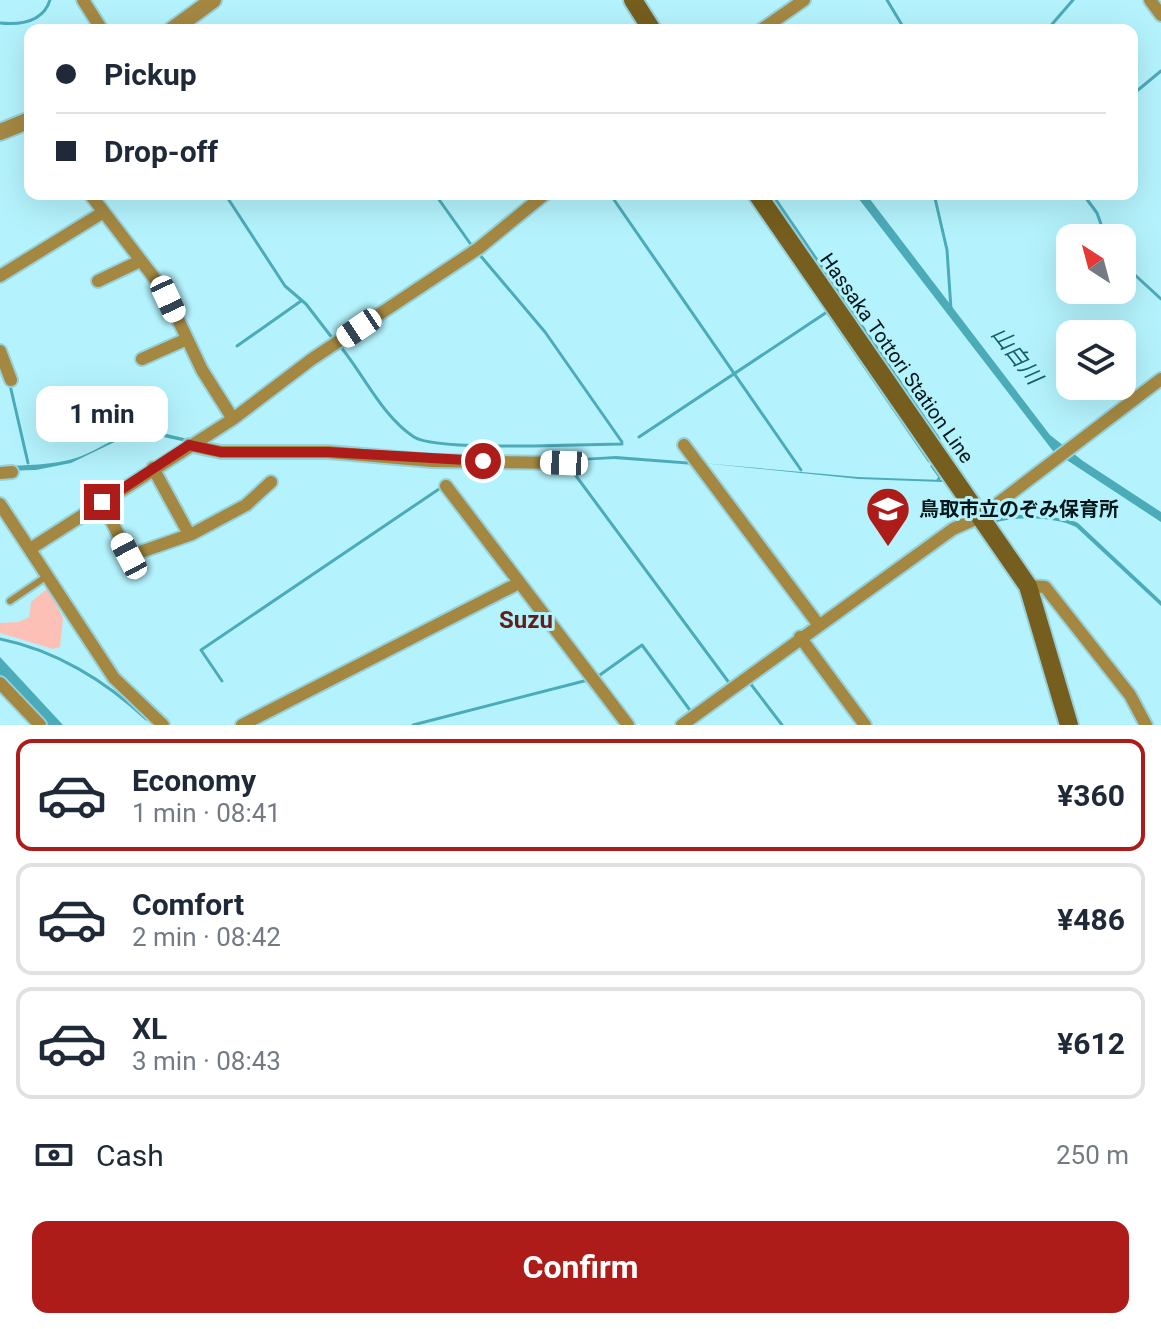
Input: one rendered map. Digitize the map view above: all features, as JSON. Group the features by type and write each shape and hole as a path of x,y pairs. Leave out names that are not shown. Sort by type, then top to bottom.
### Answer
{"main road":[{"path":"633,0 648,24"},
{"name":"Hassaka Tottori Station Line","path":"761,200 1028,586 1069,725"}],"street":[{"path":"83,0 98,24"},
{"path":"180,24 213,0"},
{"path":"770,24 804,0"},
{"path":"1150,0 1161,15"},
{"path":"0,132 24,122"},
{"path":"95,200 165,292 187,339 233,419"},
{"path":"30,549 233,419 312,359 479,248 538,200"},
{"path":"0,276 102,213"},
{"path":"98,281 140,261"},
{"path":"142,359 187,339"},
{"path":"0,351 7,379"},
{"path":"682,725 953,529 980,517 1161,379"},
{"path":"189,445 221,452 328,452 432,461 564,463"},
{"path":"684,445 818,624"},
{"path":"153,468 189,534"},
{"path":"102,502 129,556 189,534 246,505 271,482"},
{"path":"446,486 628,725"},
{"path":"0,504 114,678 163,725"},
{"path":"242,725 519,583"},
{"path":"1028,586 1045,587 1130,695 1146,725"},
{"path":"800,637 865,725"},
{"path":"0,683 40,725"}],"lane":[{"path":"10,601 47,576"}],"shaded area":[{"path":"48,588 63,618 60,647 53,649 0,633 0,623 18,622 29,617 31,602"}],"water":[{"path":"860,200 871,200 1050,435 1083,461 1161,512 1161,522 1053,451"},
{"path":"154,431 222,447 568,459 616,456 693,462 695,465 614,459 556,462 224,450 154,435 123,438 71,463 36,470 0,471 0,467 67,461 122,437"},
{"path":"702,463 858,477 942,480 942,482 859,479"},
{"path":"1009,514 1069,519 1078,523 1161,601 1161,606 1076,527 1048,519 997,522 995,518"},
{"path":"0,657 63,725 44,725 0,678"}],"waterway":[{"path":"0,23 16,23 37,17 50,0"},
{"path":"887,0 901,24"},
{"path":"1052,24 1073,0"},
{"path":"1138,90 1161,71"},
{"path":"229,200 285,286 306,304 333,339"},
{"path":"439,200 472,246"},
{"path":"614,200 801,470"},
{"path":"776,200 939,439"},
{"path":"935,200 947,250 951,309"},
{"path":"1087,200 1101,224"},
{"path":"479,254 545,332 622,442"},
{"path":"1136,276 1161,299"},
{"path":"237,346 301,301"},
{"path":"639,437 827,312 929,461"},
{"path":"340,346 392,418 414,437 428,442 480,446 622,444"},
{"path":"10,385 28,463"},
{"path":"568,465 730,684"},
{"path":"932,466 940,477 938,480"},
{"path":"222,681 201,650 442,487"},
{"path":"0,639 40,651 79,669 114,692 146,719"},
{"path":"597,677 642,645 692,713"},
{"path":"413,725 588,680"},
{"path":"750,683 782,725"}],"place":[{"name":"鳥取市立のぞみ保育所","path":"888,548"}],"district":[{"name":"Suzu","path":"526,620"}],"route":[{"path":"102,502 189,445 221,452 328,452 432,461 483,461"}],"water label":[{"name":"山白川","path":"1017,355"}]}
